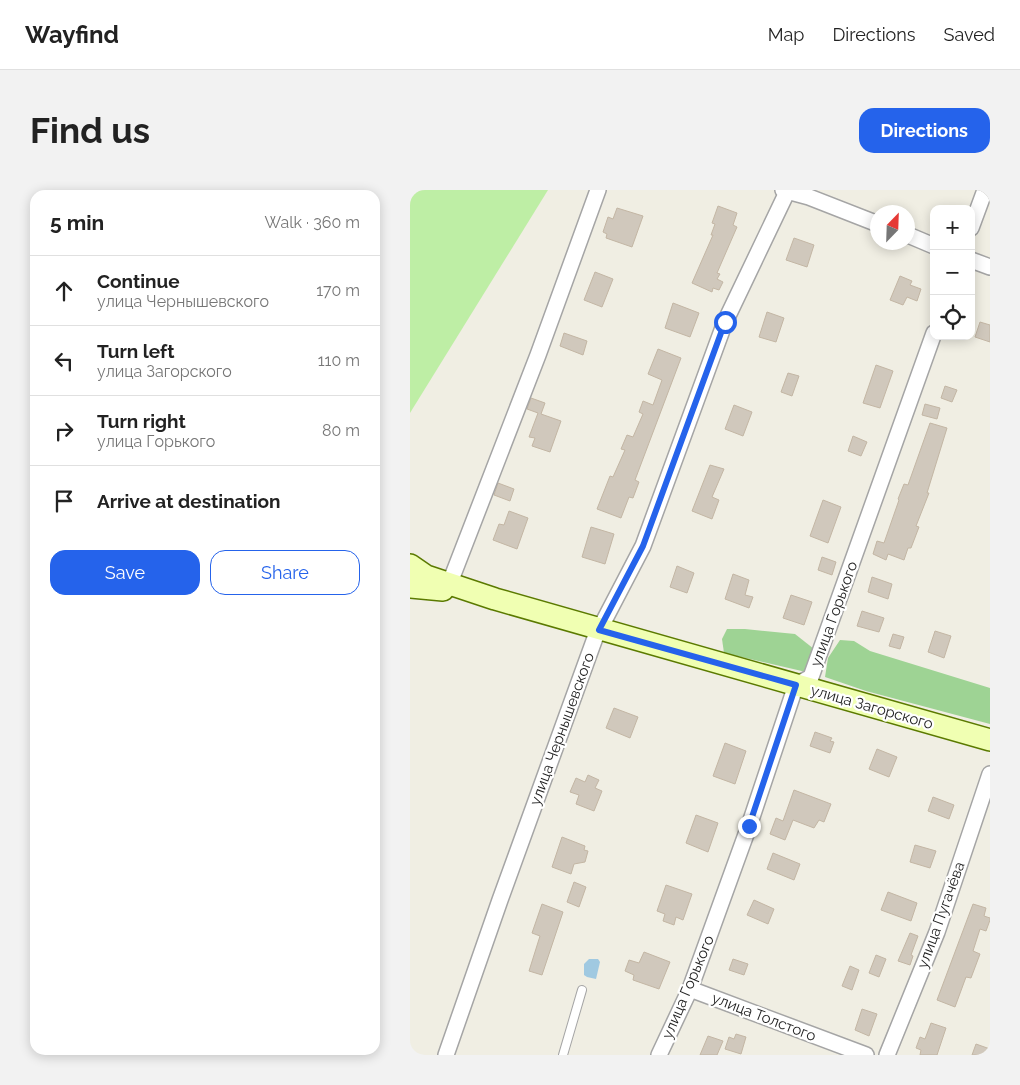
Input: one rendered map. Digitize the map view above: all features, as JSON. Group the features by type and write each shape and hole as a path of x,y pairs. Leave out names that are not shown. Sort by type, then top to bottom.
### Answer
{"main road":[{"path":"410,565 426,576 495,599"},
{"path":"410,587 436,588 495,599"},
{"name":"улица Загорского","path":"495,599 990,740"}],"street":[{"path":"450,584 538,355 598,190"},
{"path":"975,218 986,190"},
{"path":"786,191 809,197 870,221"},
{"name":"улица Чернышевского","path":"446,1055 500,900 599,630 643,546 725,322 786,191"},
{"path":"915,239 930,244"},
{"path":"975,261 990,267"},
{"name":"улица Горького","path":"659,1055 690,989 749,826 796,685 812,677 931,340"},
{"name":"улица Пугачёва","path":"886,1055 937,932 990,774"},
{"name":"улица Толстого","path":"690,989 866,1055"}],"lane":[{"path":"563,1055 582,990"}],"green space":[{"path":"410,190 548,190 410,413"},
{"path":"727,629 795,634 814,649 806,672 724,653 722,639"},
{"path":"840,640 854,641 870,651 990,688 990,724 866,691 825,677 828,658"}],"water":[{"path":"589,959 598,959 600,962 596,979 584,975 584,964"}],"building":[{"path":"718,206 737,213 733,225 737,227 717,273 720,274 717,279 723,282 719,290 713,288 712,292 692,283 713,235 711,235 715,224 712,223"},
{"path":"617,208 643,216 632,247 606,238 607,234 603,232 608,217 613,219"},
{"path":"794,238 814,245 807,267 786,260"},
{"path":"595,272 613,279 602,307 584,300"},
{"path":"900,276 912,281 910,285 921,289 917,301 907,297 903,305 890,300"},
{"path":"673,303 699,313 690,337 665,328"},
{"path":"767,312 784,318 776,342 759,337"},
{"path":"980,322 990,325 990,342 975,337"},
{"path":"564,333 587,341 583,355 560,346"},
{"path":"658,349 681,358 635,480 639,482 633,498 629,497 621,518 597,509 610,476 613,477 625,450 621,449 627,435 633,437 643,414 639,412 643,401 653,405 662,380 648,374"},
{"path":"876,365 893,371 880,408 863,403"},
{"path":"788,373 799,376 792,396 781,392"},
{"path":"945,386 957,390 952,402 941,398"},
{"path":"531,398 545,403 541,414 561,421 550,452 532,446 535,438 529,437 538,413 527,409"},
{"path":"925,404 940,408 937,419 922,415"},
{"path":"734,405 752,412 743,436 725,429"},
{"path":"930,423 947,428 927,493 929,493 916,526 919,527 904,560 888,554 886,560 873,554 877,541 884,543 898,499 904,484 908,485"},
{"path":"853,436 867,442 861,456 848,451"},
{"path":"710,465 724,469 712,497 719,500 712,519 692,511"},
{"path":"498,483 514,489 510,501 494,495"},
{"path":"823,500 841,507 828,543 810,536"},
{"path":"509,511 528,518 517,549 493,540 499,524 504,525"},
{"path":"591,527 614,534 605,564 582,557"},
{"path":"822,557 836,562 832,575 818,570"},
{"path":"677,566 694,573 687,593 670,587"},
{"path":"733,574 749,580 745,595 753,597 749,608 725,599"},
{"path":"872,577 892,584 888,599 868,592"},
{"path":"791,595 812,602 804,625 783,618"},
{"path":"862,611 884,618 879,632 857,626"},
{"path":"935,631 951,636 944,658 928,652"},
{"path":"893,634 904,637 900,649 889,646"},
{"path":"614,708 638,717 630,738 606,728"},
{"path":"815,732 832,738 830,741 834,742 830,753 810,746"},
{"path":"725,743 746,751 735,784 713,776"},
{"path":"877,749 897,757 889,777 869,769"},
{"path":"588,775 599,780 595,788 602,791 594,811 576,804 579,795 570,792 576,778 585,782"},
{"path":"794,790 831,804 824,822 819,820 814,828 793,820 785,840 770,834 776,818 783,821"},
{"path":"933,797 954,805 949,819 928,811"},
{"path":"696,815 718,823 708,852 686,843"},
{"path":"562,837 585,846 584,850 588,851 585,862 574,864 571,874 552,867"},
{"path":"915,845 936,851 930,868 910,862"},
{"path":"773,853 800,864 794,880 767,869"},
{"path":"574,882 586,887 579,907 567,902"},
{"path":"666,885 692,894 683,920 676,917 674,925 663,921 665,914 657,911"},
{"path":"888,892 917,903 911,921 881,910"},
{"path":"754,900 774,909 768,924 747,915"},
{"path":"542,904 563,912 542,975 529,971 540,936 532,933"},
{"path":"973,904 986,908 984,916 990,918 990,920 986,931 980,929 973,951 980,954 971,978 966,977 955,1007 937,1000"},
{"path":"910,933 918,936 911,955 913,956 910,965 898,961"},
{"path":"644,952 670,962 659,989 633,980 634,975 625,971 629,960 639,963"},
{"path":"876,955 886,959 879,977 869,973"},
{"path":"733,959 748,964 744,975 729,970"},
{"path":"850,966 859,970 852,990 842,986"},
{"path":"862,1009 877,1014 869,1036 855,1030"},
{"path":"931,1023 946,1028 937,1055 920,1055 921,1050 916,1048 920,1037 925,1039"},
{"path":"736,1034 746,1037 741,1054 725,1049 729,1037 734,1039"},
{"path":"708,1036 723,1041 717,1055 700,1055"},
{"path":"976,1044 990,1049 990,1055 972,1055"}],"route":[{"path":"725,322 643,546 599,630 796,685 749,826"}]}
